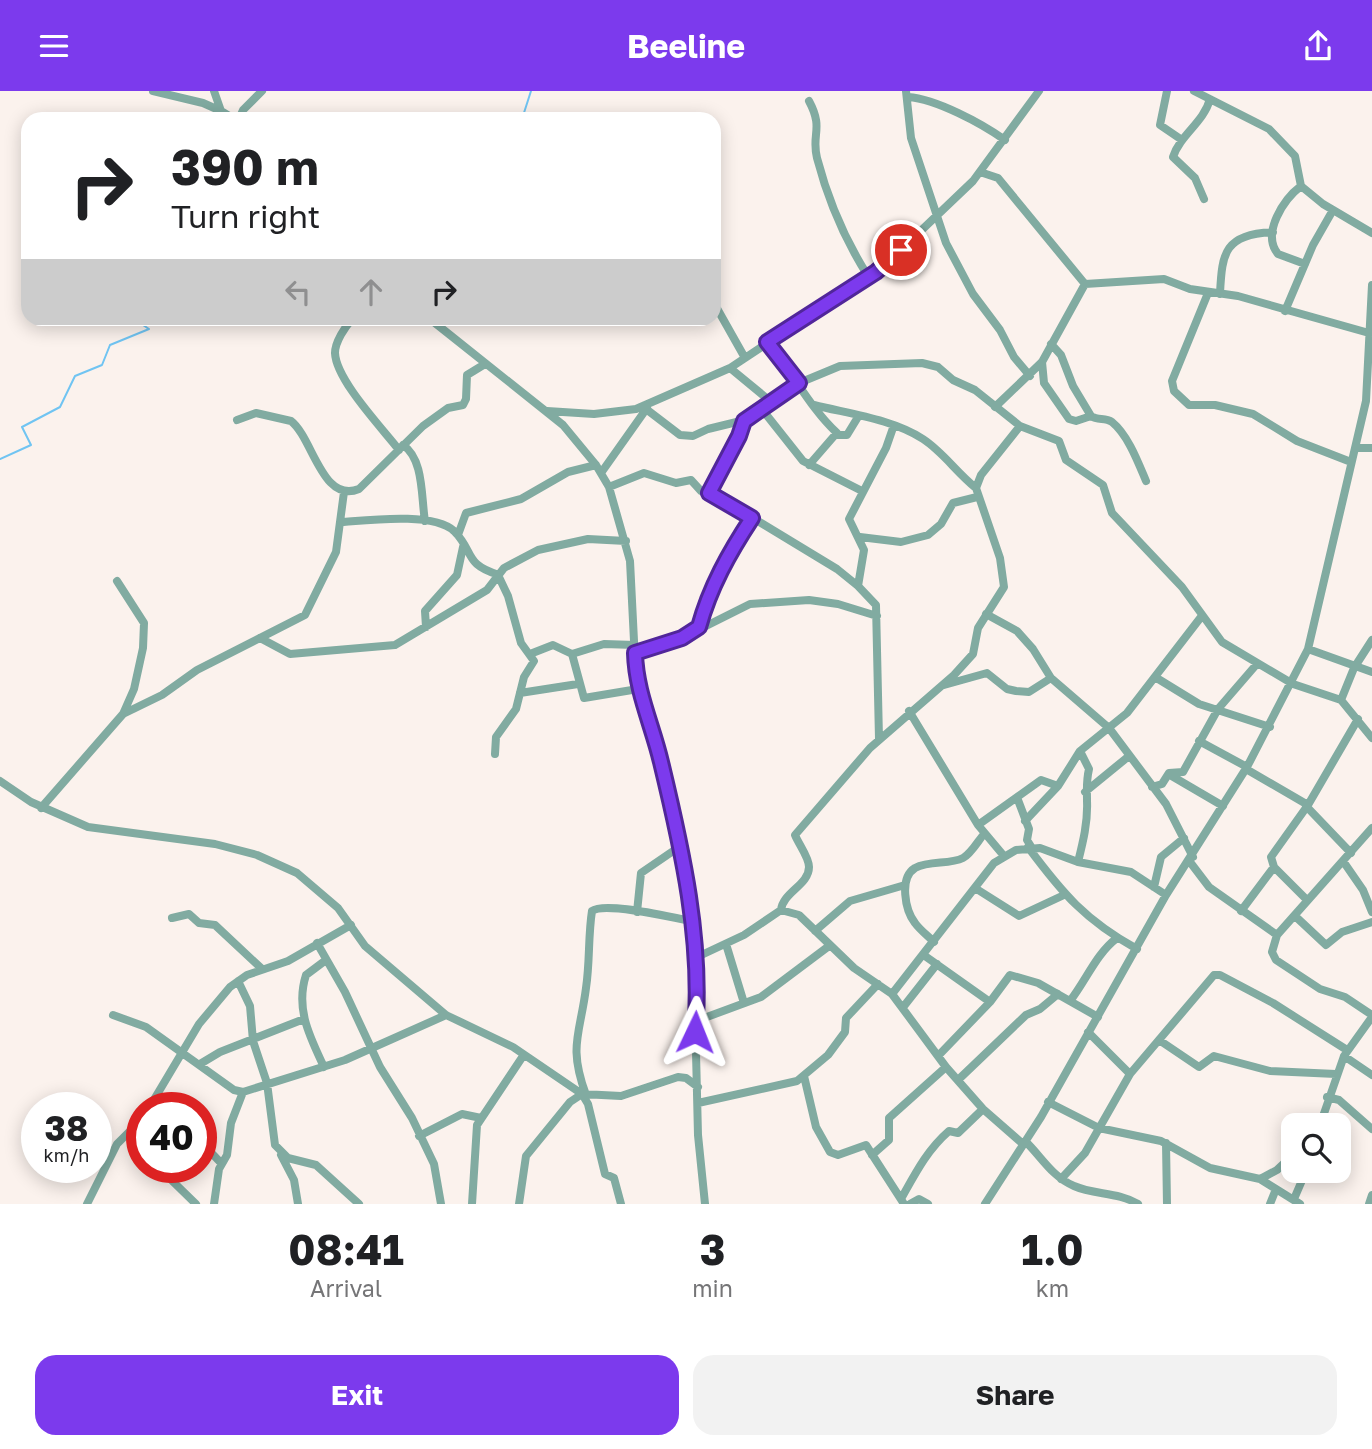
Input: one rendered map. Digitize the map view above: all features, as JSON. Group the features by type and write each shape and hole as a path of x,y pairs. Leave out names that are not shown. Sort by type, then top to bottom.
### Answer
{"street":[{"path":"153,91 203,103 221,111"},
{"path":"214,91 221,111"},
{"path":"242,112 262,91"},
{"path":"547,411 594,414 648,407 730,368 886,265 980,172 1039,91"},
{"path":"1167,91 1159,123 1182,140"},
{"path":"1194,91 1261,123 1280,138 1295,156 1301,186 1333,210 1372,233"},
{"path":"1204,199 1195,177 1173,157 1182,140 1222,92"},
{"path":"1005,140 985,126 907,94 911,138 936,217 973,294 1000,330 1014,357 1044,383"},
{"path":"809,101 817,118 816,151 827,193 847,240 868,276"},
{"path":"980,172 998,179 1085,284"},
{"path":"1301,186 1281,207 1273,232 1275,250 1305,264"},
{"path":"1285,311 1305,264 1333,210"},
{"path":"1220,295 1221,262 1227,248 1241,239 1273,232"},
{"path":"1085,284 1152,278 1369,333"},
{"path":"995,407 1042,362 1085,284"},
{"path":"985,1204 1098,1017 1166,895 1191,860 1247,768 1293,684 1308,649 1351,462 1369,402 1372,285"},
{"path":"1208,293 1172,381 1174,391 1189,405 1215,405 1264,418 1297,441 1351,462"},
{"path":"721,315 745,358"},
{"path":"348,326 337,345 337,361 355,393 401,448 411,452 419,469 425,520"},
{"path":"439,326 563,425 599,469 609,487 626,541 631,575 638,689 661,763 692,921 698,1103 705,1204"},
{"path":"767,342 837,433 846,436 858,417"},
{"path":"1051,344 1061,355 1073,386 1091,416"},
{"path":"1042,362 1044,383 1055,403 1070,420 1091,416 1107,419 1117,427 1136,457 1146,481"},
{"path":"648,407 671,429 688,437 744,421 799,383 849,364 922,363 943,370 953,380 975,390 1020,426 1059,440 1066,460 1096,479 1105,489 1110,511 1182,587 1201,617 1222,642 1293,684 1340,700 1372,738"},
{"path":"237,420 256,413 292,421 332,484 344,492 359,489 443,410 463,405 466,399 467,375 485,364"},
{"path":"730,368 770,401"},
{"path":"695,958 726,944 781,910 783,900 808,871 809,864 796,838 797,831 879,739 972,654 978,628 1001,595 1004,573 976,492 936,449 894,425 814,405"},
{"path":"458,535 466,513 521,499 568,472 599,469 648,407"},
{"path":"761,408 798,456 809,465 862,491"},
{"path":"709,493 744,421"},
{"path":"858,586 864,553 860,537 849,519 886,447 894,425"},
{"path":"860,537 913,540 933,533 953,503 976,492 981,475 1020,426"},
{"path":"809,465 837,433"},
{"path":"1355,448 1372,448"},
{"path":"609,487 644,473 676,483 691,480 701,491 709,493 837,569 858,586 875,603 877,616 879,739"},
{"path":"41,808 123,714 305,615 334,559 342,522 344,492"},
{"path":"699,627 706,600 726,560 752,518"},
{"path":"342,522 425,520 444,524 458,535 472,562 498,575 508,596 521,643 534,661 524,677 516,709 496,737 495,754"},
{"path":"260,638 290,654 322,649 360,650 395,645 486,590 509,565 551,545 588,539 626,541"},
{"path":"426,627 425,611 460,571 463,544"},
{"path":"117,581 144,623 140,666 123,714"},
{"path":"530,654 553,645 572,653 604,644 635,649 682,638 699,627 747,605 780,601 834,603 877,616"},
{"path":"986,614 1017,631 1033,649 1051,678 1109,728 1169,809 1202,881 1277,935"},
{"path":"1025,821 1058,786 1080,751 1127,713 1201,617"},
{"path":"1340,700 1354,668 1372,640"},
{"path":"1308,649 1354,668 1372,672"},
{"path":"572,653 578,684 585,699 638,689"},
{"path":"1168,773 1183,772 1218,709 1256,664"},
{"path":"939,687 987,673 1007,689 1029,692 1051,678"},
{"path":"1156,677 1193,702 1270,727"},
{"path":"520,693 578,684"},
{"path":"909,711 978,825 1004,856"},
{"path":"1307,900 1274,867 1271,857 1307,806 1358,719"},
{"path":"1199,741 1307,806 1351,853"},
{"path":"1078,862 1084,838 1089,769 1080,751"},
{"path":"1086,792 1129,756"},
{"path":"1152,787 1163,784 1168,773"},
{"path":"1168,773 1223,806"},
{"path":"978,825 1018,800 1043,780 1058,786"},
{"path":"0,781 41,808 88,827 172,836 236,849 297,873 323,892 365,946 446,1015 513,1047 584,1094 621,1096 678,1077 686,1078 698,1087"},
{"path":"1018,800 1029,829 1027,840 1030,848 1064,895 1090,920 1137,949"},
{"path":"1323,1113 1345,1053 1372,1016 1345,997 1320,989 1276,960 1272,952 1277,935 1372,828"},
{"path":"934,942 914,922 905,885 913,869 937,861 963,858 984,834"},
{"path":"1154,887 1161,857 1184,838"},
{"path":"638,912 641,873 679,847"},
{"path":"892,994 925,956 975,888 1004,856 1030,848 1078,862 1131,872 1166,895"},
{"path":"1343,861 1363,890 1372,912"},
{"path":"1241,911 1274,867"},
{"path":"815,931 850,901 905,885"},
{"path":"975,888 1019,916 1064,895"},
{"path":"621,1204 614,1178 605,1174 576,1064 575,1043 586,990 591,913 597,907 692,921"},
{"path":"781,910 799,915 829,946 892,994 904,1006 946,1067 982,1109 1024,1143 1061,1179 1073,1186 1125,1197 1138,1204"},
{"path":"172,918 189,914 199,923 215,925 262,969"},
{"path":"1295,916 1326,945 1342,932 1372,922"},
{"path":"159,1092 199,1024 238,981 262,969 288,961 351,925"},
{"path":"1070,1001 1086,981 1101,950 1117,938"},
{"path":"317,943 434,1164 441,1201 450,1204"},
{"path":"726,944 744,1003"},
{"path":"696,1021 778,987 807,960 829,946"},
{"path":"925,956 990,1002"},
{"path":"324,1067 304,1019 301,1002 305,978 326,960"},
{"path":"904,1006 937,964"},
{"path":"938,1056 990,1002 1003,980 1012,975 1058,994 1098,1017"},
{"path":"1061,1179 1085,1153 1130,1074 1210,980 1220,975 1273,1003 1372,1075"},
{"path":"238,981 250,1006 253,1041 267,1083 274,1138 294,1180 295,1203"},
{"path":"698,1103 787,1084 804,1076 830,1053 845,1032 846,1018 878,985"},
{"path":"958,1080 1026,1015 1040,1009 1058,994"},
{"path":"113,1015 146,1027 234,1090 243,1092 324,1067 446,1015"},
{"path":"200,1064 220,1052 304,1019"},
{"path":"1088,1032 1130,1074"},
{"path":"1159,1040 1199,1067 1214,1056 1283,1073 1306,1071 1336,1074"},
{"path":"472,1204 476,1131 481,1118 523,1056"},
{"path":"872,1154 889,1140 889,1118 946,1067"},
{"path":"804,1076 816,1127 830,1152 838,1154 862,1144 872,1154 902,1201"},
{"path":"214,1204 221,1164 227,1156 232,1123 243,1092"},
{"path":"519,1204 526,1156 570,1102 584,1094"},
{"path":"1327,1097 1339,1100 1372,1129"},
{"path":"1048,1102 1099,1128 1167,1143 1210,1168 1260,1179 1297,1201 1302,1183"},
{"path":"902,1201 922,1160 944,1135 949,1131 958,1133 982,1109"},
{"path":"419,1136 462,1114 481,1118"},
{"path":"87,1204 117,1144 126,1135"},
{"path":"1167,1143 1167,1204"},
{"path":"281,1155 312,1163 359,1204"},
{"path":"217,1160 221,1164"},
{"path":"1260,1179 1281,1166"},
{"path":"174,1183 196,1204"},
{"path":"1270,1204 1276,1189"},
{"path":"1369,1204 1372,1195"},
{"path":"910,1204 919,1199 928,1204"}],"waterway":[{"path":"524,112 531,91"},
{"path":"0,459 31,445 22,427 60,407 75,376 102,365 110,345 149,329 144,326"}],"route":[{"path":"695,1032 696,981 688,893 661,763 636,681 635,653 682,638 699,627 706,600 732,547 752,518 709,493 744,421 799,383 767,342 876,272 901,250"}]}
